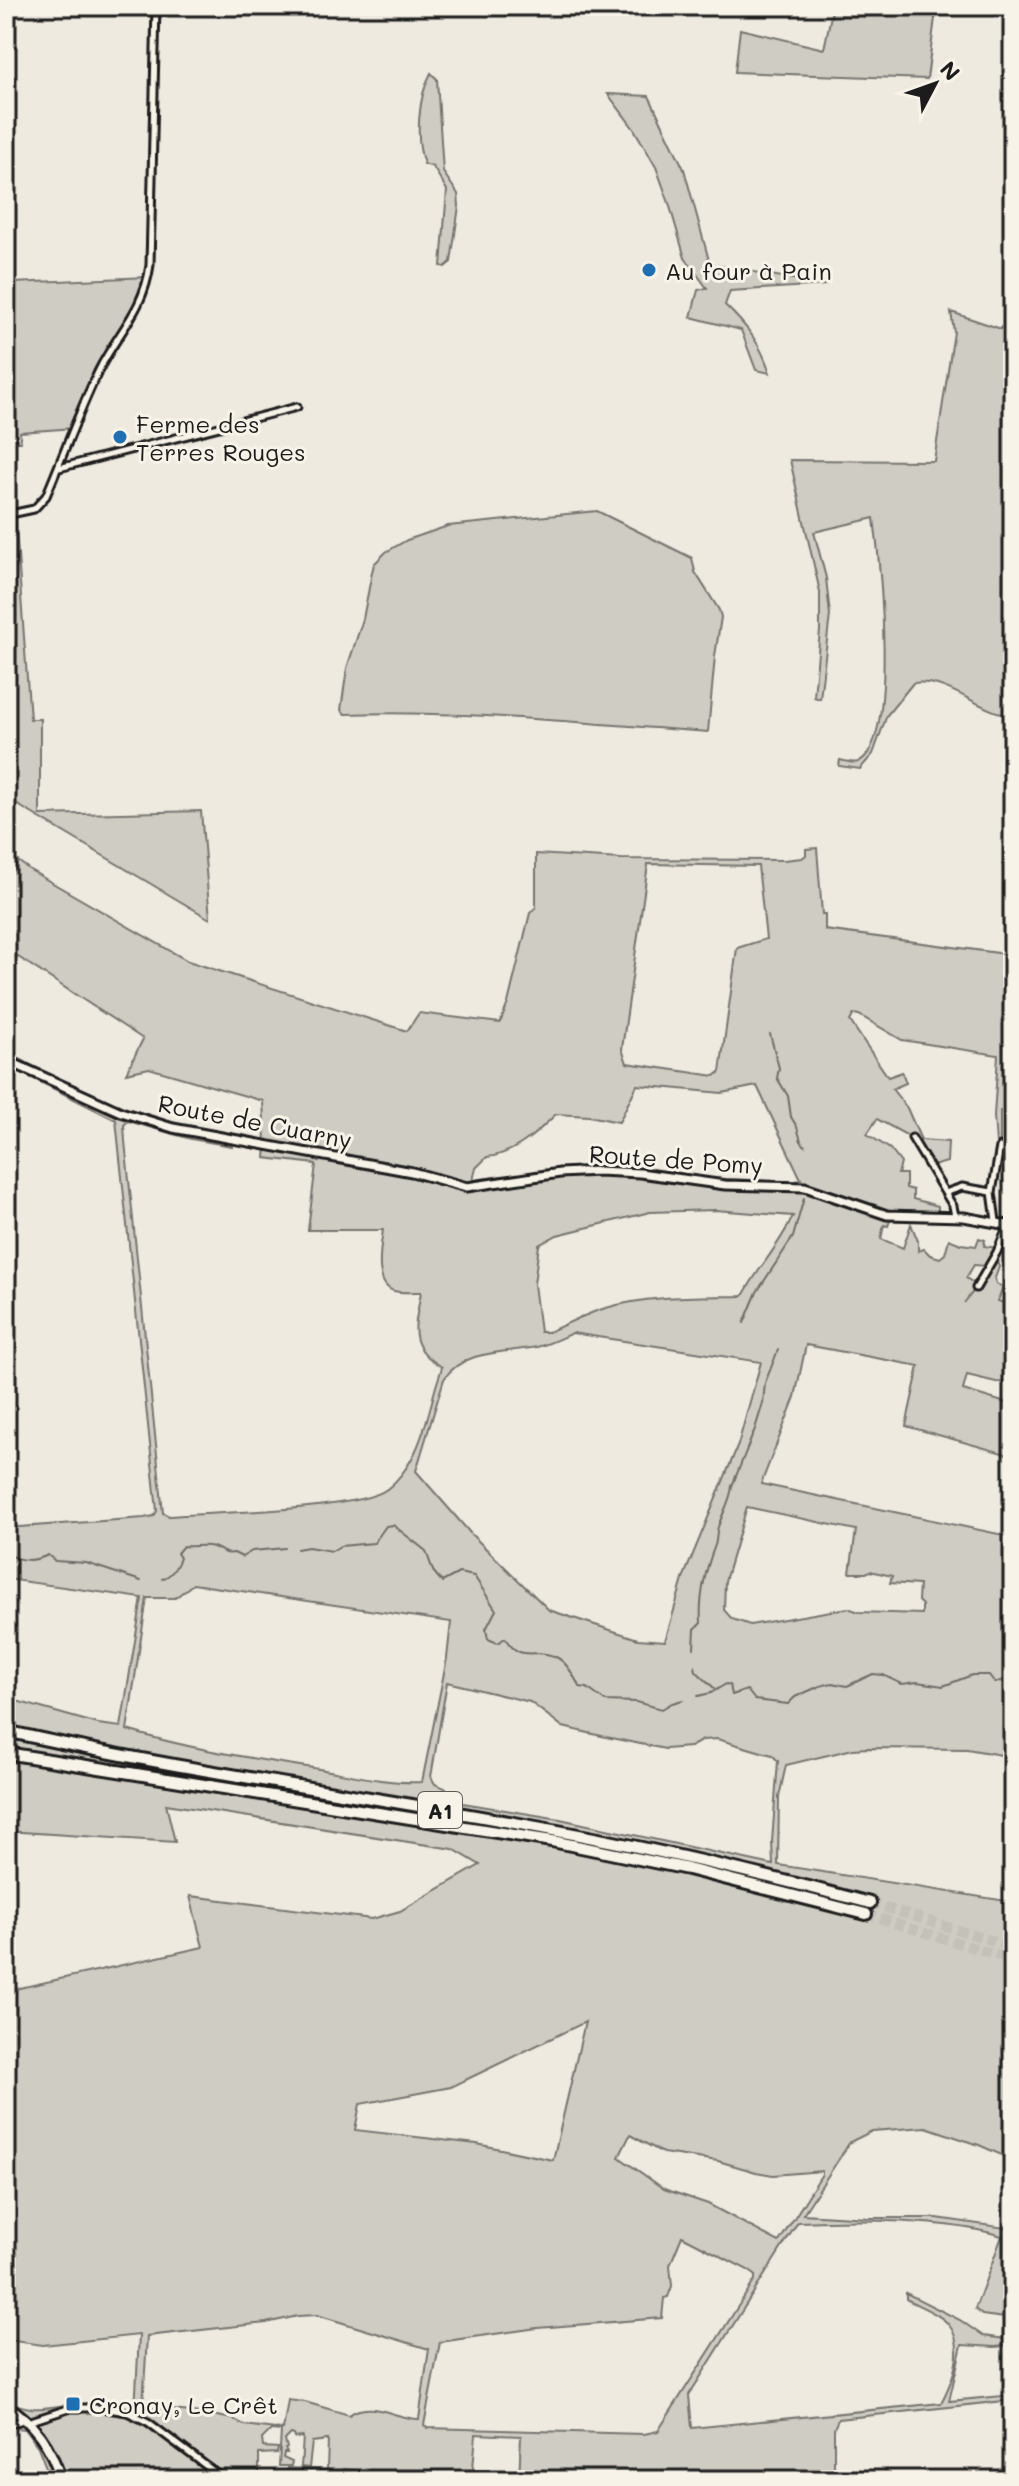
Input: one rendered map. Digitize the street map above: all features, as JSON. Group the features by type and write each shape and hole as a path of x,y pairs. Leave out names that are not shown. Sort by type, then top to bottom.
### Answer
{"highway":[{"name":"A1","path":"6,1731 180,1766 595,1838 757,1874 868,1909 552,1841 6,1753"}],"main road":[{"path":"6,2405 27,2420 47,2446 61,2480"}],"street":[{"path":"6,515 30,510 41,504 99,370 143,298 151,236 156,6"},
{"path":"58,468 297,407"},
{"name":"Route de Cuarny","path":"6,1060 121,1112 173,1128 412,1172 458,1185"},
{"path":"912,1138 955,1216"},
{"path":"996,1221 992,1192 1000,1147"},
{"name":"Route de Pomy","path":"458,1185 478,1186 560,1173 620,1172 725,1185 795,1185 813,1188 892,1215 955,1216 1011,1225"},
{"path":"945,1193 959,1187 992,1192"},
{"path":"976,1288 1011,1225"},
{"path":"6,2425 71,2408 91,2407 127,2412 148,2422 225,2480"}],"shaded area":[{"path":"833,6 947,6 935,18 927,79 735,72 740,29 824,49"},
{"path":"431,73 437,79 443,172 458,194 459,206 451,262 445,267 441,266 447,190 433,167 424,164 419,143 421,106"},
{"path":"608,94 649,96 684,169 710,264 826,285 730,291 725,305 752,336 770,373 756,370 741,330 691,317 698,290 707,288 685,258 656,167 634,129"},
{"path":"8,191 13,283 148,277 146,290 112,347 75,428 20,432 21,442 9,442 6,438 6,418 9,417 6,392"},
{"path":"951,312 1013,333 1013,716 939,685 913,683 887,715 873,754 860,769 839,766 840,760 858,762 871,748 879,721 884,648 874,518 814,532 826,578 830,615 820,699 814,697 820,592 790,460 934,461 954,332"},
{"path":"597,511 692,558 695,572 719,610 721,617 708,732 481,716 345,714 341,710 347,668 363,619 374,564 386,552 407,540 448,526"},
{"path":"15,514 30,719 40,719 40,815 201,811 210,919 6,798 6,515"},
{"path":"817,848 825,930 1013,955 1013,1112 1000,1111 1000,1147 996,1144 994,1116 998,1055 902,1040 859,1015 854,1014 850,1021 888,1077 902,1072 906,1083 892,1089 907,1108 921,1140 948,1142 947,1162 929,1167 912,1138 877,1119 867,1134 890,1149 901,1163 898,1174 906,1174 906,1188 913,1190 913,1199 938,1206 938,1216 892,1215 888,1226 884,1225 881,1239 903,1248 911,1224 918,1241 918,1251 924,1249 940,1258 945,1254 949,1239 976,1246 979,1238 985,1240 984,1246 997,1248 986,1266 974,1265 966,1278 976,1288 997,1261 996,1284 1003,1287 998,1301 1005,1303 1005,1308 1013,1310 1013,1383 967,1375 963,1390 1013,1405 1013,1456 906,1426 919,1366 806,1345 795,1397 761,1484 1013,1537 1013,1757 967,1749 867,1748 786,1765 779,1797 778,1865 1013,1902 1013,2160 926,2127 872,2131 850,2142 803,2214 937,2218 1013,2229 1013,2319 982,2315 975,2309 1002,2236 928,2223 798,2222 689,2395 692,2428 941,2403 956,2364 954,2334 940,2317 906,2299 906,2293 960,2320 983,2336 1013,2340 1013,2345 995,2347 962,2345 949,2401 1013,2395 1013,2400 838,2419 834,2429 834,2480 519,2480 521,2436 476,2434 472,2480 388,2480 363,2471 343,2469 340,2480 301,2480 301,2475 286,2474 287,2468 327,2470 328,2440 312,2442 309,2468 301,2467 303,2437 295,2438 291,2434 285,2440 287,2453 283,2458 292,2462 291,2466 279,2466 281,2431 271,2430 262,2439 263,2447 278,2448 277,2453 259,2454 259,2480 92,2480 81,2476 78,2480 51,2480 38,2447 25,2429 17,2428 11,2421 14,2418 6,2411 6,2399 34,2408 86,2404 135,2411 139,2335 43,2345 6,2340 6,1991 203,1947 190,1896 372,1919 400,1911 480,1865 453,1849 166,1804 175,1842 6,1831 6,1698 98,1724 121,1727 142,1598 6,1579 6,1528 144,1518 154,1516 157,1511 116,1120 6,1065 6,1052 88,1093 152,1119 265,1142 263,1101 149,1068 126,1073 143,1039 6,949 6,884 18,861 188,961 407,1031 419,1013 500,1023 508,1003 530,913 536,907 536,854 621,859 784,860 802,858 806,855 806,849","holes":["648,864 758,866 766,939 737,948 720,1072 715,1076 627,1063 622,1049","637,1085 722,1093 757,1086 801,1179 794,1182 704,1178 612,1168 551,1170 473,1180 476,1168 487,1157 516,1147 556,1114 619,1122","128,1121 191,1139 232,1146 232,1142 266,1147 265,1158 316,1164 308,1230 383,1230 380,1255 383,1281 394,1291 421,1292 416,1326 418,1343 442,1367 419,1444 406,1468 387,1489 372,1496 317,1506 169,1516 163,1513 124,1125","715,1210 793,1216 743,1296 674,1298 623,1304 592,1313 548,1332 540,1332 534,1284 539,1245 557,1235 650,1212","572,1333 761,1362 738,1445 684,1576 665,1641 638,1639 549,1610 471,1534 416,1471 444,1379 452,1369 474,1357 537,1347","747,1507 856,1530 850,1573 870,1571 892,1576 890,1583 919,1585 918,1601 922,1605 922,1614 859,1612 848,1608 750,1625 732,1619 724,1610 725,1581","193,1584 451,1622 447,1658 422,1782 381,1780 243,1757 127,1730 147,1598 175,1598","447,1682 530,1702 563,1727 606,1737 665,1749 690,1747 703,1740 717,1739 772,1755 778,1761 773,1865 560,1819 463,1803 435,1784 431,1777","585,2022 553,2160 477,2144 355,2130 360,2104 451,2087","630,2135 663,2153 718,2161 756,2172 773,2175 822,2171 779,2242 708,2204 664,2189 619,2157","682,2236 755,2275 755,2280 658,2431 644,2434 427,2428 424,2425 440,2342 537,2328 662,2318 664,2298 668,2297 672,2286 670,2265","317,2315 429,2349 419,2419 375,2409 349,2415 288,2400 283,2430 244,2425 233,2419 201,2413 143,2407 147,2336"]}],"waterway":[{"path":"770,1034 779,1068 777,1078 788,1096 791,1117 805,1146"},
{"path":"744,1323 757,1292 793,1237 804,1198"},
{"path":"694,1648 695,1629 701,1623 704,1584 717,1529 755,1429 765,1383 778,1350"},
{"path":"297,1549 308,1547 332,1551 340,1546 374,1543 386,1526 393,1525 426,1551 433,1571 442,1582 459,1573 474,1576 496,1610 486,1629 488,1639 498,1643 505,1638 517,1651 556,1657 567,1666 580,1687 587,1688 605,1701 636,1702 662,1709 683,1700"},
{"path":"162,1579 175,1568 180,1558 177,1553 183,1546 210,1546 242,1557 252,1551 285,1548"},
{"path":"6,1552 21,1559 32,1560 48,1555 55,1561 86,1563 141,1581"},
{"path":"695,1666 696,1671 714,1688"},
{"path":"698,1696 726,1684 730,1685 732,1695 747,1690 755,1700 788,1704 795,1697 820,1686 832,1683 847,1686 873,1674 902,1684 917,1682 943,1686 972,1675 989,1675 995,1683 1006,1679 1013,1683"}],"tunnel":[{"path":"870,1903 1013,1947"},
{"path":"866,1914 1013,1960"}],"place":[{"name":"Au four à Pain","path":"649,270"},
{"name":"Ferme des Terres Rouges","path":"120,437"},
{"name":"Cronay, Le Crêt","path":"73,2404"}]}
